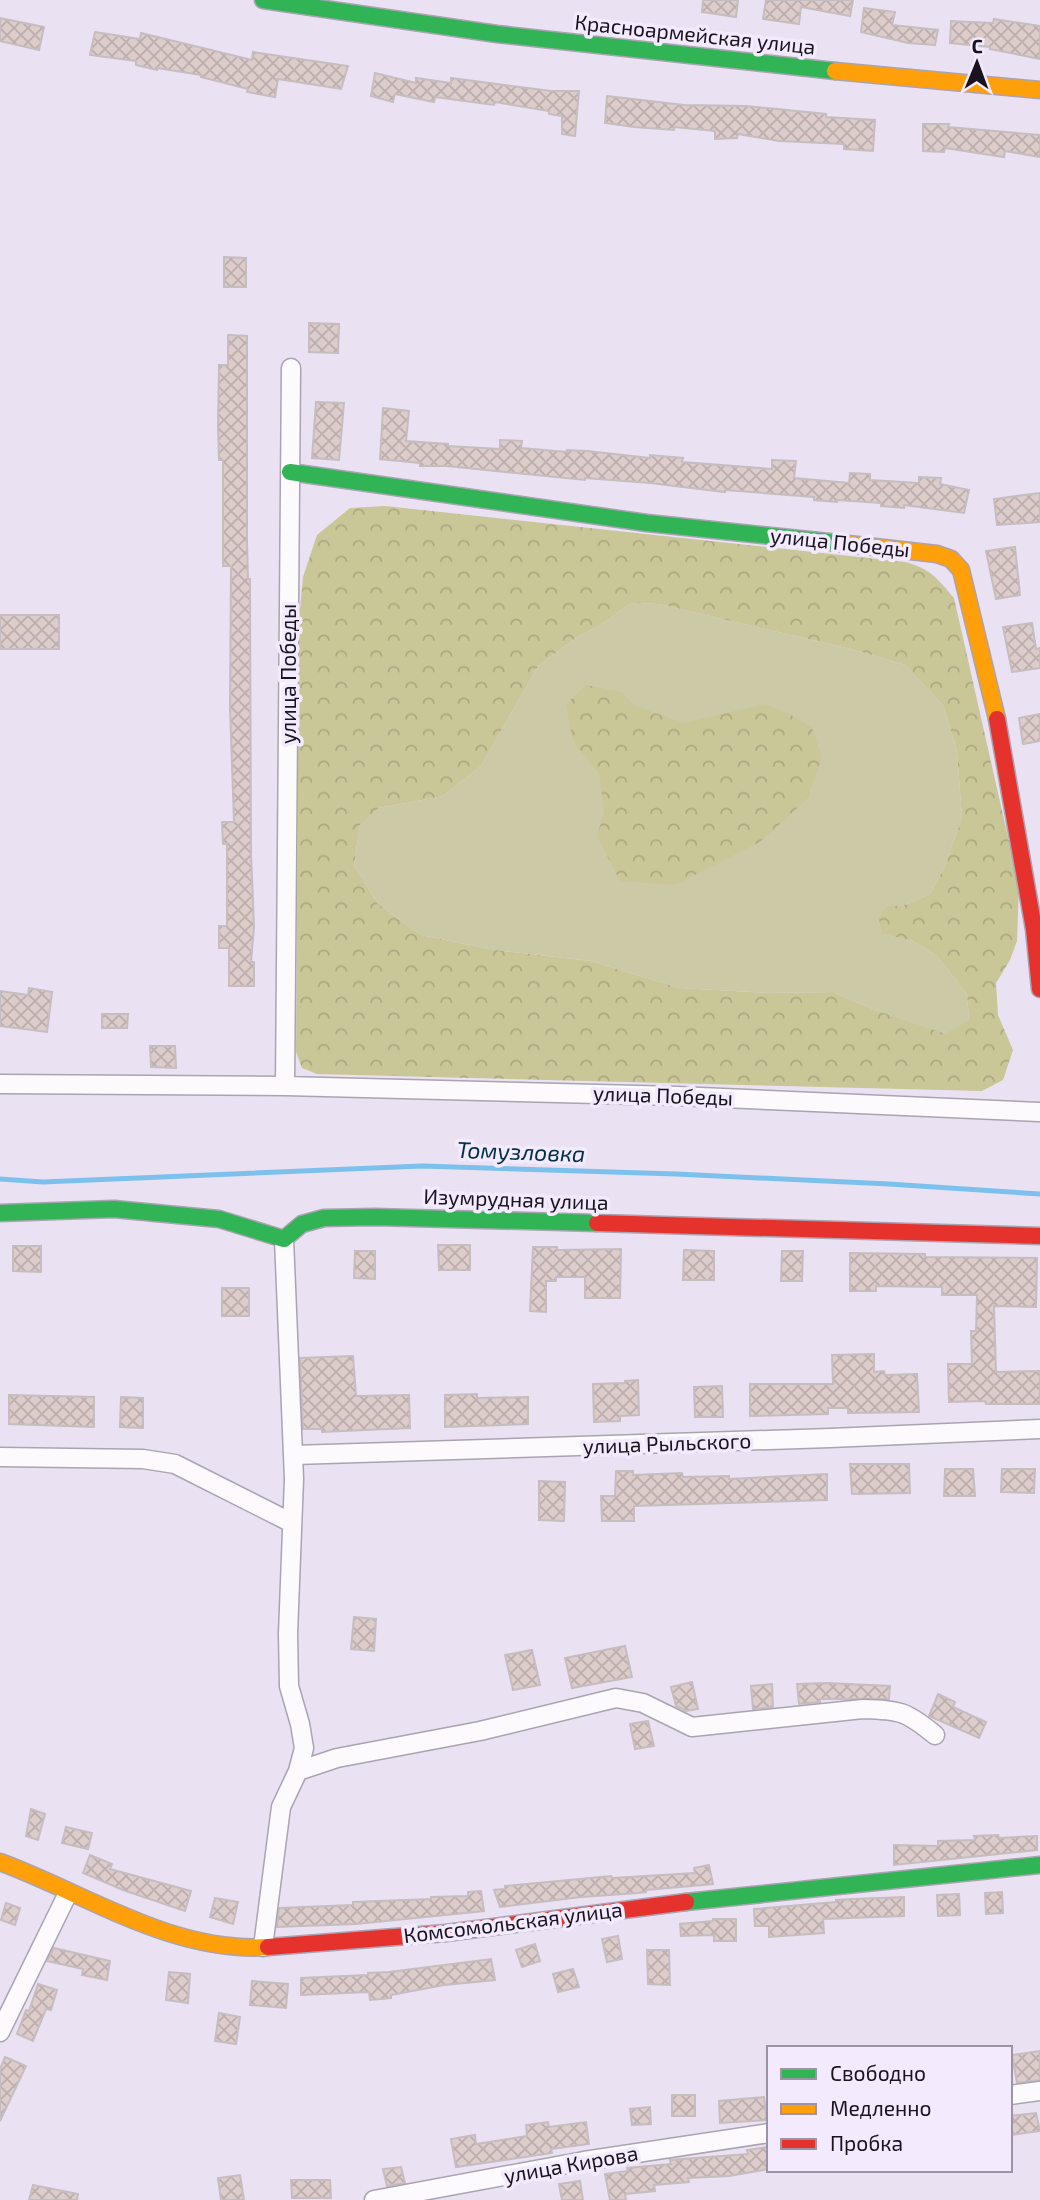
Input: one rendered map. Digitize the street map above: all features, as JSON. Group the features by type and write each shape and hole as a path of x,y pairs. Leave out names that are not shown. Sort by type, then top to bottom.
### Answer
{"street":[{"name":"Красноармейская улица","path":"263,0 497,34 869,75 1040,90"},
{"name":"улица Победы","path":"285,1086 291,368"},
{"name":"улица Победы","path":"290,472 647,523 937,554 951,559 961,570 1003,744 1034,929 1040,989"},
{"name":"улица Победы","path":"0,1084 285,1086 677,1096 1040,1112"},
{"path":"0,1213 114,1209 180,1215 219,1219 284,1239 294,1455 288,1634 289,1686 304,1748 299,1771 281,1807 263,1947"},
{"name":"Изумрудная улица","path":"284,1239 302,1224 324,1218 375,1217 1040,1236"},
{"name":"улица Рыльского","path":"294,1455 1040,1429"},
{"path":"0,1457 143,1459 175,1464 292,1523"},
{"path":"299,1771 337,1758 480,1731 616,1698 643,1703 692,1727 863,1709 891,1710 913,1717 934,1735"},
{"name":"Комсомольская улица","path":"0,1862 35,1875 127,1919 207,1943 263,1947 446,1933 740,1895 1040,1865"},
{"path":"0,2032 68,1893"},
{"path":"1012,2095 1040,2091"},
{"name":"улица Кирова","path":"374,2200 584,2161 767,2133"}],"shaded area":[{"path":"631,603 659,604 855,650 905,665 943,705 957,751 962,818 944,868 930,894 902,906 886,906 883,934 913,941 937,956 967,994 969,1019 947,1035 833,992 768,993 680,988 591,961 495,950 421,935 378,904 354,865 360,823 379,808 443,796 481,766 538,666 577,637 602,624"}],"green space":[{"path":"385,506 905,562 933,575 954,598 1019,886 1017,941 1010,960 996,983 998,1015 1013,1050 1003,1080 982,1091 317,1074 302,1068 296,1052 299,621 303,577 317,535 350,508","holes":["631,603 659,604 855,650 905,665 943,705 957,751 962,818 944,868 930,894 902,906 886,906 879,919 882,934 913,941 937,956 967,994 969,1019 946,1034 875,1010 833,992 768,993 680,988 591,961 495,950 421,935 378,904 354,865 360,824 379,808 443,796 481,766 538,666 577,637 602,624"]},
{"path":"586,685 622,692 633,705 684,723 765,704 795,717 812,728 822,757 807,799 760,842 675,885 620,881 597,836 604,812 599,774 573,741 566,704"}],"building":[{"path":"703,0 738,0 736,17 702,12"},
{"path":"766,0 853,0 850,16 801,7 799,24 763,19"},
{"path":"864,8 895,12 892,25 938,30 935,45 908,43 861,32"},
{"path":"0,18 44,27 39,50 0,41"},
{"path":"994,19 1040,26 1040,59 990,47 950,43 951,21 993,23"},
{"path":"95,32 140,39 141,33 252,60 253,52 348,66 341,89 278,79 275,97 247,92 248,89 201,75 157,70 136,65 136,61 90,55"},
{"path":"375,73 416,83 416,78 451,83 451,78 551,91 579,91 575,136 562,134 562,116 549,114 549,111 495,102 494,105 435,97 434,102 395,94 393,102 371,96"},
{"path":"607,96 684,105 746,106 826,114 826,117 875,120 873,151 844,149 844,144 779,141 738,134 737,138 715,139 715,131 605,123"},
{"path":"923,124 949,124 948,127 1040,135 1040,157 1005,151 1004,157 945,148 944,152 923,151"},
{"path":"224,257 246,258 246,287 224,287"},
{"path":"309,323 339,324 338,353 309,352"},
{"path":"228,335 247,336 247,541 250,579 251,854 254,927 251,962 254,962 254,986 229,986 229,948 219,948 219,926 227,926 227,844 223,844 222,822 234,822 230,708 231,566 223,566 223,460 219,460 218,425 219,365 228,365"},
{"path":"316,402 344,403 339,460 312,458"},
{"path":"383,408 409,411 406,441 500,449 500,440 522,441 521,448 587,451 650,458 650,455 683,458 682,462 772,469 772,460 796,461 794,478 849,483 850,473 870,474 870,480 919,483 919,477 941,478 940,484 969,490 964,513 904,505 904,508 881,506 881,503 814,500 814,497 725,492 447,466 420,466 420,463 380,459"},
{"path":"1040,493 1040,522 997,525 994,499"},
{"path":"1015,547 1020,595 996,599 986,551"},
{"path":"0,615 59,615 59,649 0,649"},
{"path":"1032,623 1036,649 1040,648 1040,668 1012,672 1003,627"},
{"path":"1040,714 1040,741 1023,744 1019,718"},
{"path":"29,988 52,992 47,1032 0,1026 0,991 28,995"},
{"path":"102,1014 128,1014 127,1028 102,1028"},
{"path":"150,1046 175,1046 176,1068 151,1067"},
{"path":"438,1245 470,1245 470,1270 439,1270"},
{"path":"13,1246 41,1246 41,1272 13,1271"},
{"path":"533,1247 557,1247 557,1250 621,1249 620,1298 585,1298 585,1277 556,1277 556,1281 546,1281 546,1312 530,1311"},
{"path":"684,1250 714,1251 714,1280 683,1280"},
{"path":"355,1251 375,1251 375,1279 354,1278"},
{"path":"782,1251 803,1251 802,1281 781,1281"},
{"path":"850,1253 1037,1258 1036,1307 994,1306 996,1372 1040,1371 1040,1404 949,1402 948,1364 972,1364 971,1331 976,1331 977,1295 942,1295 942,1287 876,1286 876,1291 850,1291"},
{"path":"222,1288 249,1288 249,1316 222,1316"},
{"path":"874,1354 874,1372 884,1371 885,1375 917,1374 919,1412 848,1413 848,1408 828,1408 828,1414 750,1416 750,1384 833,1384 832,1355"},
{"path":"353,1356 356,1396 409,1395 410,1428 322,1432 322,1429 303,1429 300,1358"},
{"path":"638,1380 639,1415 620,1416 620,1421 594,1422 593,1384"},
{"path":"722,1386 723,1417 695,1417 694,1387"},
{"path":"477,1394 477,1398 528,1397 528,1424 445,1427 445,1395"},
{"path":"9,1395 94,1397 94,1427 9,1424"},
{"path":"121,1397 143,1398 143,1428 120,1427"},
{"path":"850,1464 909,1464 910,1493 852,1494"},
{"path":"945,1469 973,1469 975,1496 944,1496"},
{"path":"1002,1469 1035,1469 1034,1493 1001,1492"},
{"path":"616,1471 633,1471 633,1475 682,1473 683,1477 729,1476 729,1479 827,1474 827,1500 634,1506 634,1521 602,1521 601,1496 615,1496"},
{"path":"539,1481 565,1482 564,1521 539,1520"},
{"path":"354,1617 376,1619 374,1651 351,1649"},
{"path":"625,1646 632,1677 572,1688 565,1658"},
{"path":"532,1650 540,1685 513,1690 505,1655"},
{"path":"692,1682 698,1709 686,1711 676,1706 671,1687"},
{"path":"772,1684 773,1707 753,1709 751,1686"},
{"path":"797,1684 890,1686 889,1699 820,1699 820,1702 799,1704"},
{"path":"938,1694 955,1702 953,1707 986,1722 979,1738 929,1716"},
{"path":"648,1721 654,1746 635,1749 630,1724"},
{"path":"31,1809 45,1814 38,1840 26,1836"},
{"path":"66,1827 92,1833 88,1849 62,1843"},
{"path":"998,1835 999,1838 1037,1836 1037,1850 894,1865 894,1845 938,1846 938,1841 975,1840 974,1836"},
{"path":"90,1855 112,1864 110,1869 191,1891 185,1911 83,1873"},
{"path":"709,1865 713,1884 638,1893 500,1907 494,1890 505,1889 505,1886 611,1876 695,1873 694,1868"},
{"path":"481,1891 484,1911 356,1924 277,1927 279,1908 468,1896 468,1892"},
{"path":"1002,1892 1003,1913 986,1914 985,1893"},
{"path":"959,1894 960,1915 938,1916 937,1895"},
{"path":"904,1897 904,1916 823,1919 824,1933 769,1937 769,1926 755,1926 754,1909 836,1900"},
{"path":"215,1898 238,1902 233,1924 210,1917"},
{"path":"6,1903 20,1908 15,1925 1,1920"},
{"path":"736,1919 736,1941 714,1941 714,1935 681,1936 680,1924"},
{"path":"618,1936 622,1959 607,1962 602,1939"},
{"path":"535,1944 540,1961 522,1967 516,1950"},
{"path":"54,1948 110,1961 107,1980 82,1975 83,1969 47,1961"},
{"path":"647,1950 669,1950 670,1985 648,1984"},
{"path":"491,1959 495,1980 444,1985 391,1995 391,1998 370,2000 369,1992 301,1995 301,1978 368,1975"},
{"path":"573,1969 579,1987 558,1992 553,1974"},
{"path":"169,1972 190,1974 188,2003 166,2000"},
{"path":"252,1981 288,1984 286,2008 250,2005"},
{"path":"38,1984 57,1990 51,2010 46,2009 33,2041 17,2034 26,2010 29,2011"},
{"path":"219,2013 240,2017 236,2044 215,2041"},
{"path":"1040,2051 1040,2080 1017,2083 1012,2055"},
{"path":"5,2057 26,2066 0,2121 0,2069"},
{"path":"672,2095 695,2095 695,2116 672,2116"},
{"path":"764,2097 767,2120 720,2123 719,2101"},
{"path":"650,2107 651,2124 632,2125 630,2109"},
{"path":"1036,2113 1040,2131 1012,2135 1012,2116"},
{"path":"548,2122 549,2127 586,2122 589,2144 551,2149 552,2153 456,2167 451,2139 475,2135 476,2144 527,2136 526,2125"},
{"path":"767,2147 767,2169 729,2176 688,2178 689,2182 654,2185 655,2191 625,2194 626,2200 610,2200 605,2174 628,2171 627,2168 671,2164 670,2160 748,2154 747,2150"},
{"path":"401,2167 405,2183 387,2186 383,2169"},
{"path":"240,2175 244,2200 221,2200 218,2178"},
{"path":"291,2180 330,2180 331,2198 292,2198"},
{"path":"580,2181 583,2200 562,2200 559,2184"},
{"path":"33,2185 78,2194 77,2200 29,2200"}],"waterway":[{"name":"Томузловка","path":"0,1179 43,1182 422,1166 676,1174 1040,1194"}],"traffic: fast":[{"path":"263,0 497,34 835,71"},
{"path":"290,472 647,523 839,543"},
{"path":"0,1213 114,1209 219,1219 284,1239 302,1224 324,1218 597,1223"},
{"path":"686,1902 1040,1865"}],"traffic: slow":[{"path":"835,71 1040,90"},
{"path":"839,543 937,554 951,559 961,570 997,719"},
{"path":"0,1862 130,1919 164,1931 197,1941 268,1947"}],"traffic: jam":[{"path":"997,719 1034,929 1040,989"},
{"path":"597,1223 1040,1236"},
{"path":"268,1947 446,1933 686,1902"}]}
